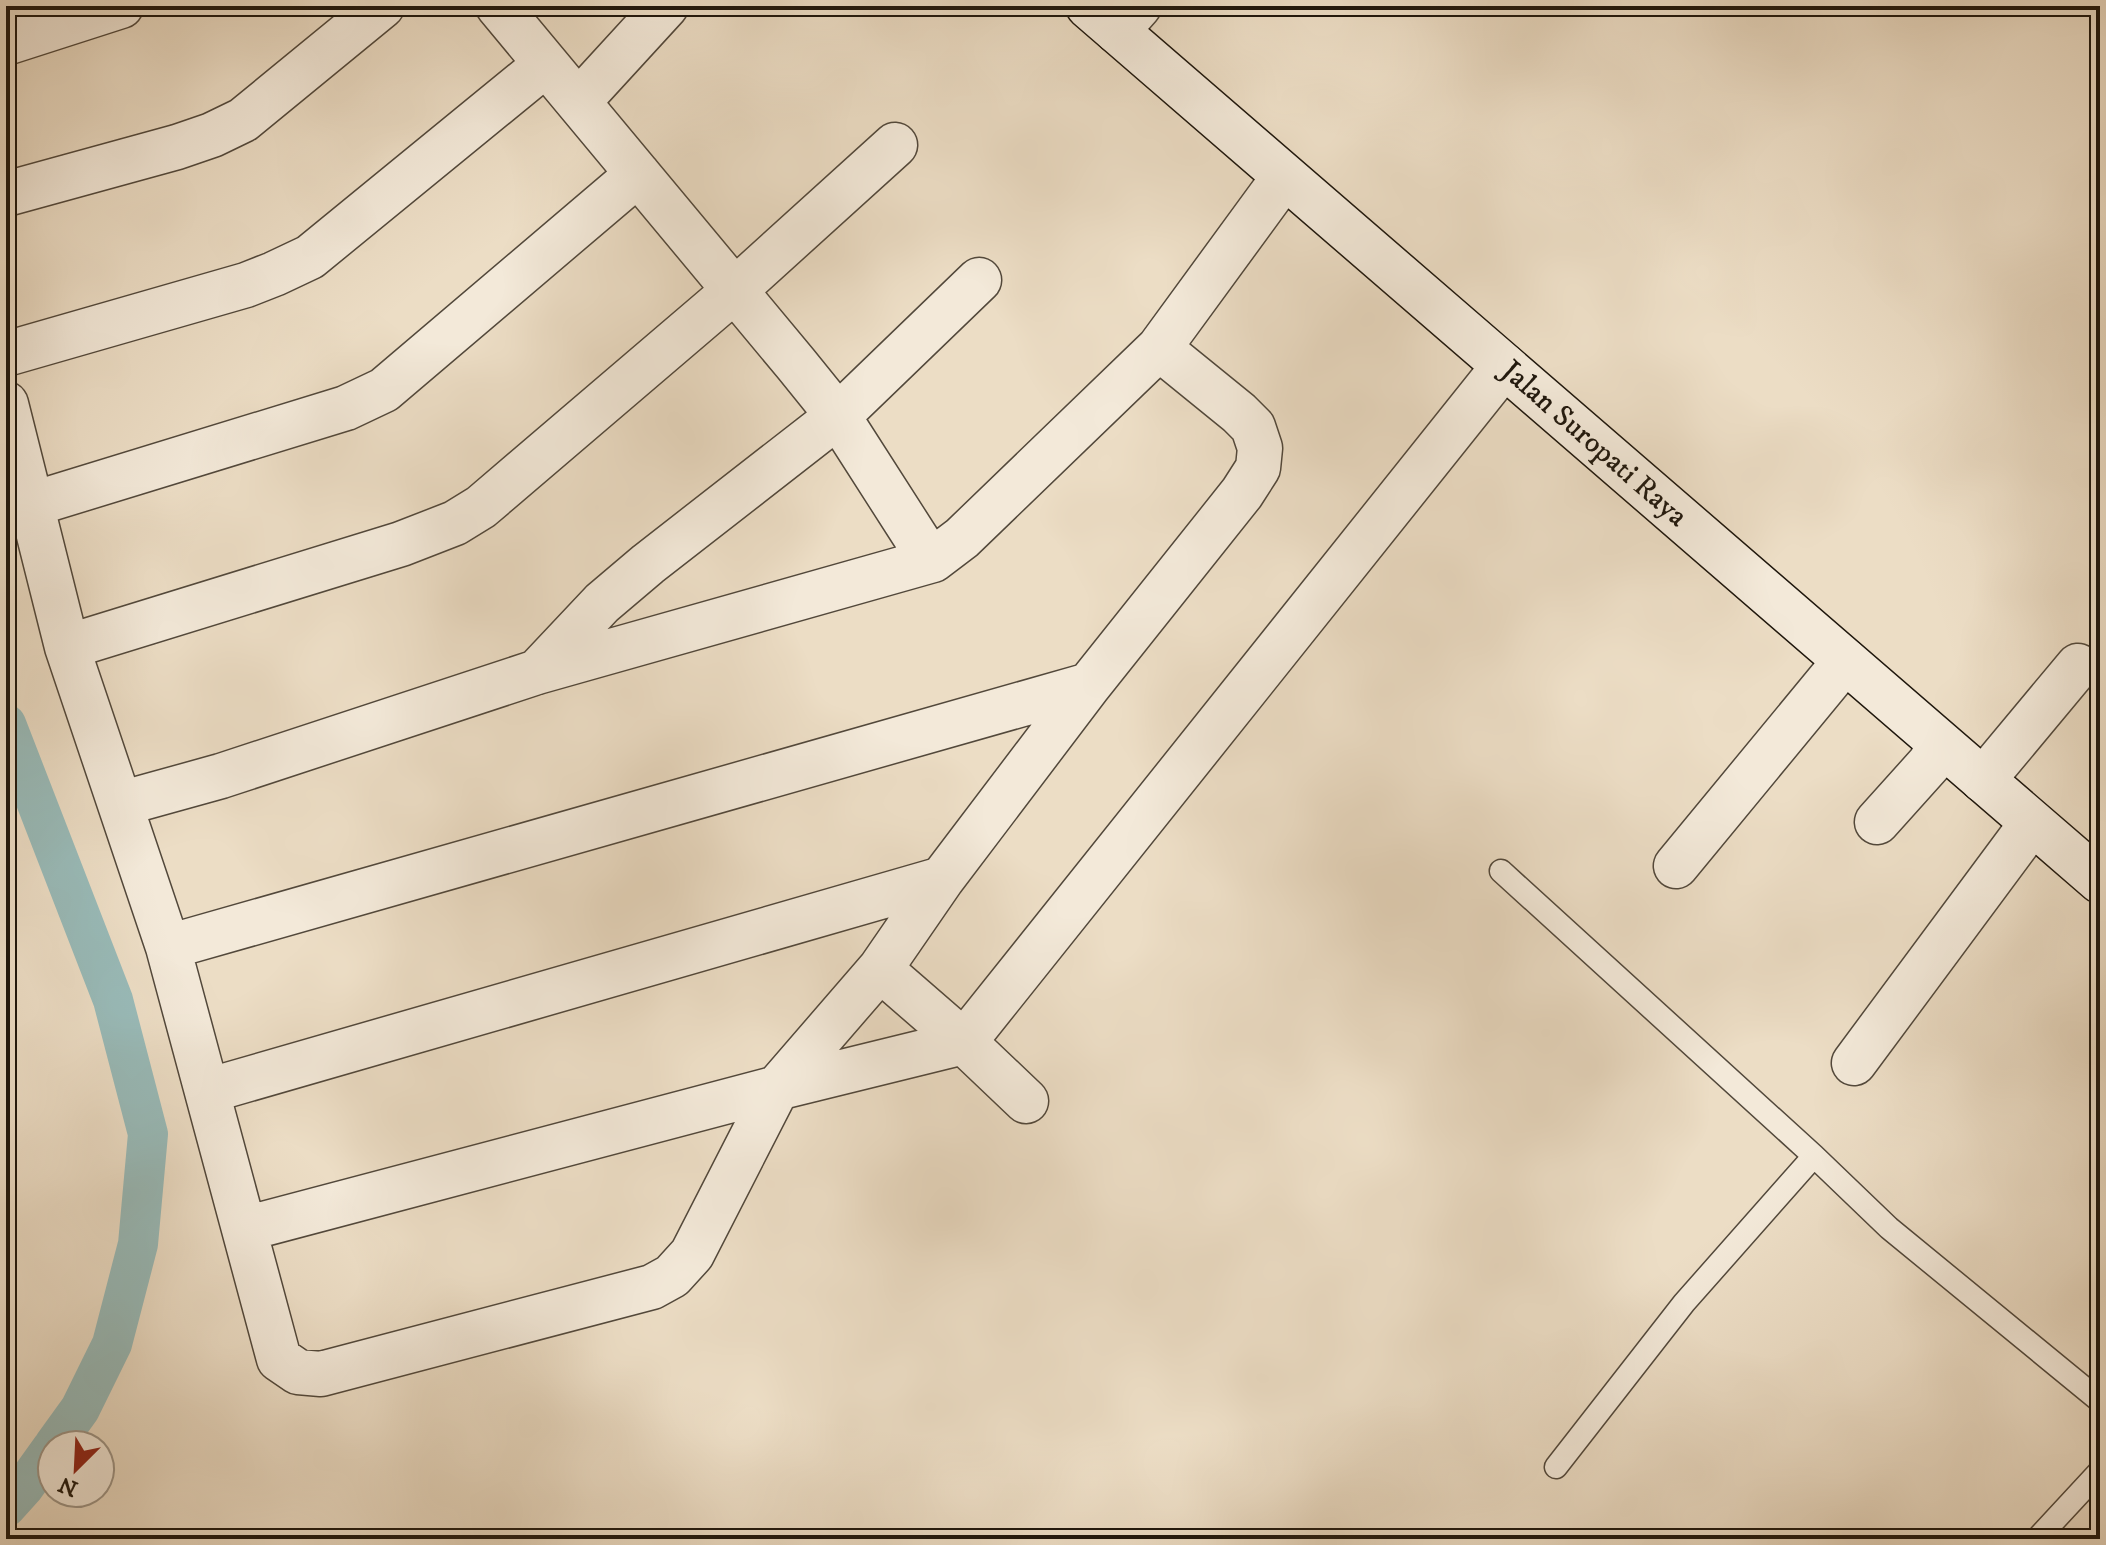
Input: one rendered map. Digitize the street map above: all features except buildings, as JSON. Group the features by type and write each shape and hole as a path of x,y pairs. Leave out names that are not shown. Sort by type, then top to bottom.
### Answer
{"street":[{"path":"6,43 121,6"},
{"path":"6,194 177,147 243,120 382,6"},
{"path":"498,6 838,416 911,532 933,560"},
{"path":"578,102 666,6"},
{"name":"Jalan Suropati Raya","path":"1115,14 1284,177 2100,881"},
{"path":"6,354 246,285 310,257 546,64"},
{"path":"67,647 401,544 455,523 481,507 735,290 895,145"},
{"path":"33,504 346,408 384,390 638,174"},
{"path":"120,804 221,776 537,672 933,560 962,538 1159,348 1284,177"},
{"path":"537,672 602,603 838,416 979,280"},
{"path":"6,404 67,647 168,947 279,1359 298,1372 321,1374 652,1287 672,1276 692,1254 777,1088 880,969 942,879 1089,685 1242,493 1258,468 1260,448 1253,427 1159,348"},
{"path":"245,1229 777,1088 964,1042 1504,366"},
{"path":"1676,866 1845,661"},
{"path":"1983,780 2078,666"},
{"path":"168,947 1089,685"},
{"path":"1877,822 1930,763 1940,744"},
{"path":"1854,1063 2032,823"},
{"path":"207,1091 942,879"},
{"path":"880,969 1026,1101"}],"lane":[{"path":"1501,871 1889,1228 2100,1401"},
{"path":"1556,1467 1684,1303 1814,1156"},
{"path":"2037,1539 2100,1471"}],"waterway":[{"path":"6,724 113,1000 148,1134 138,1244 112,1344 80,1409 66,1429"},
{"path":"6,1507 36,1470"}]}
